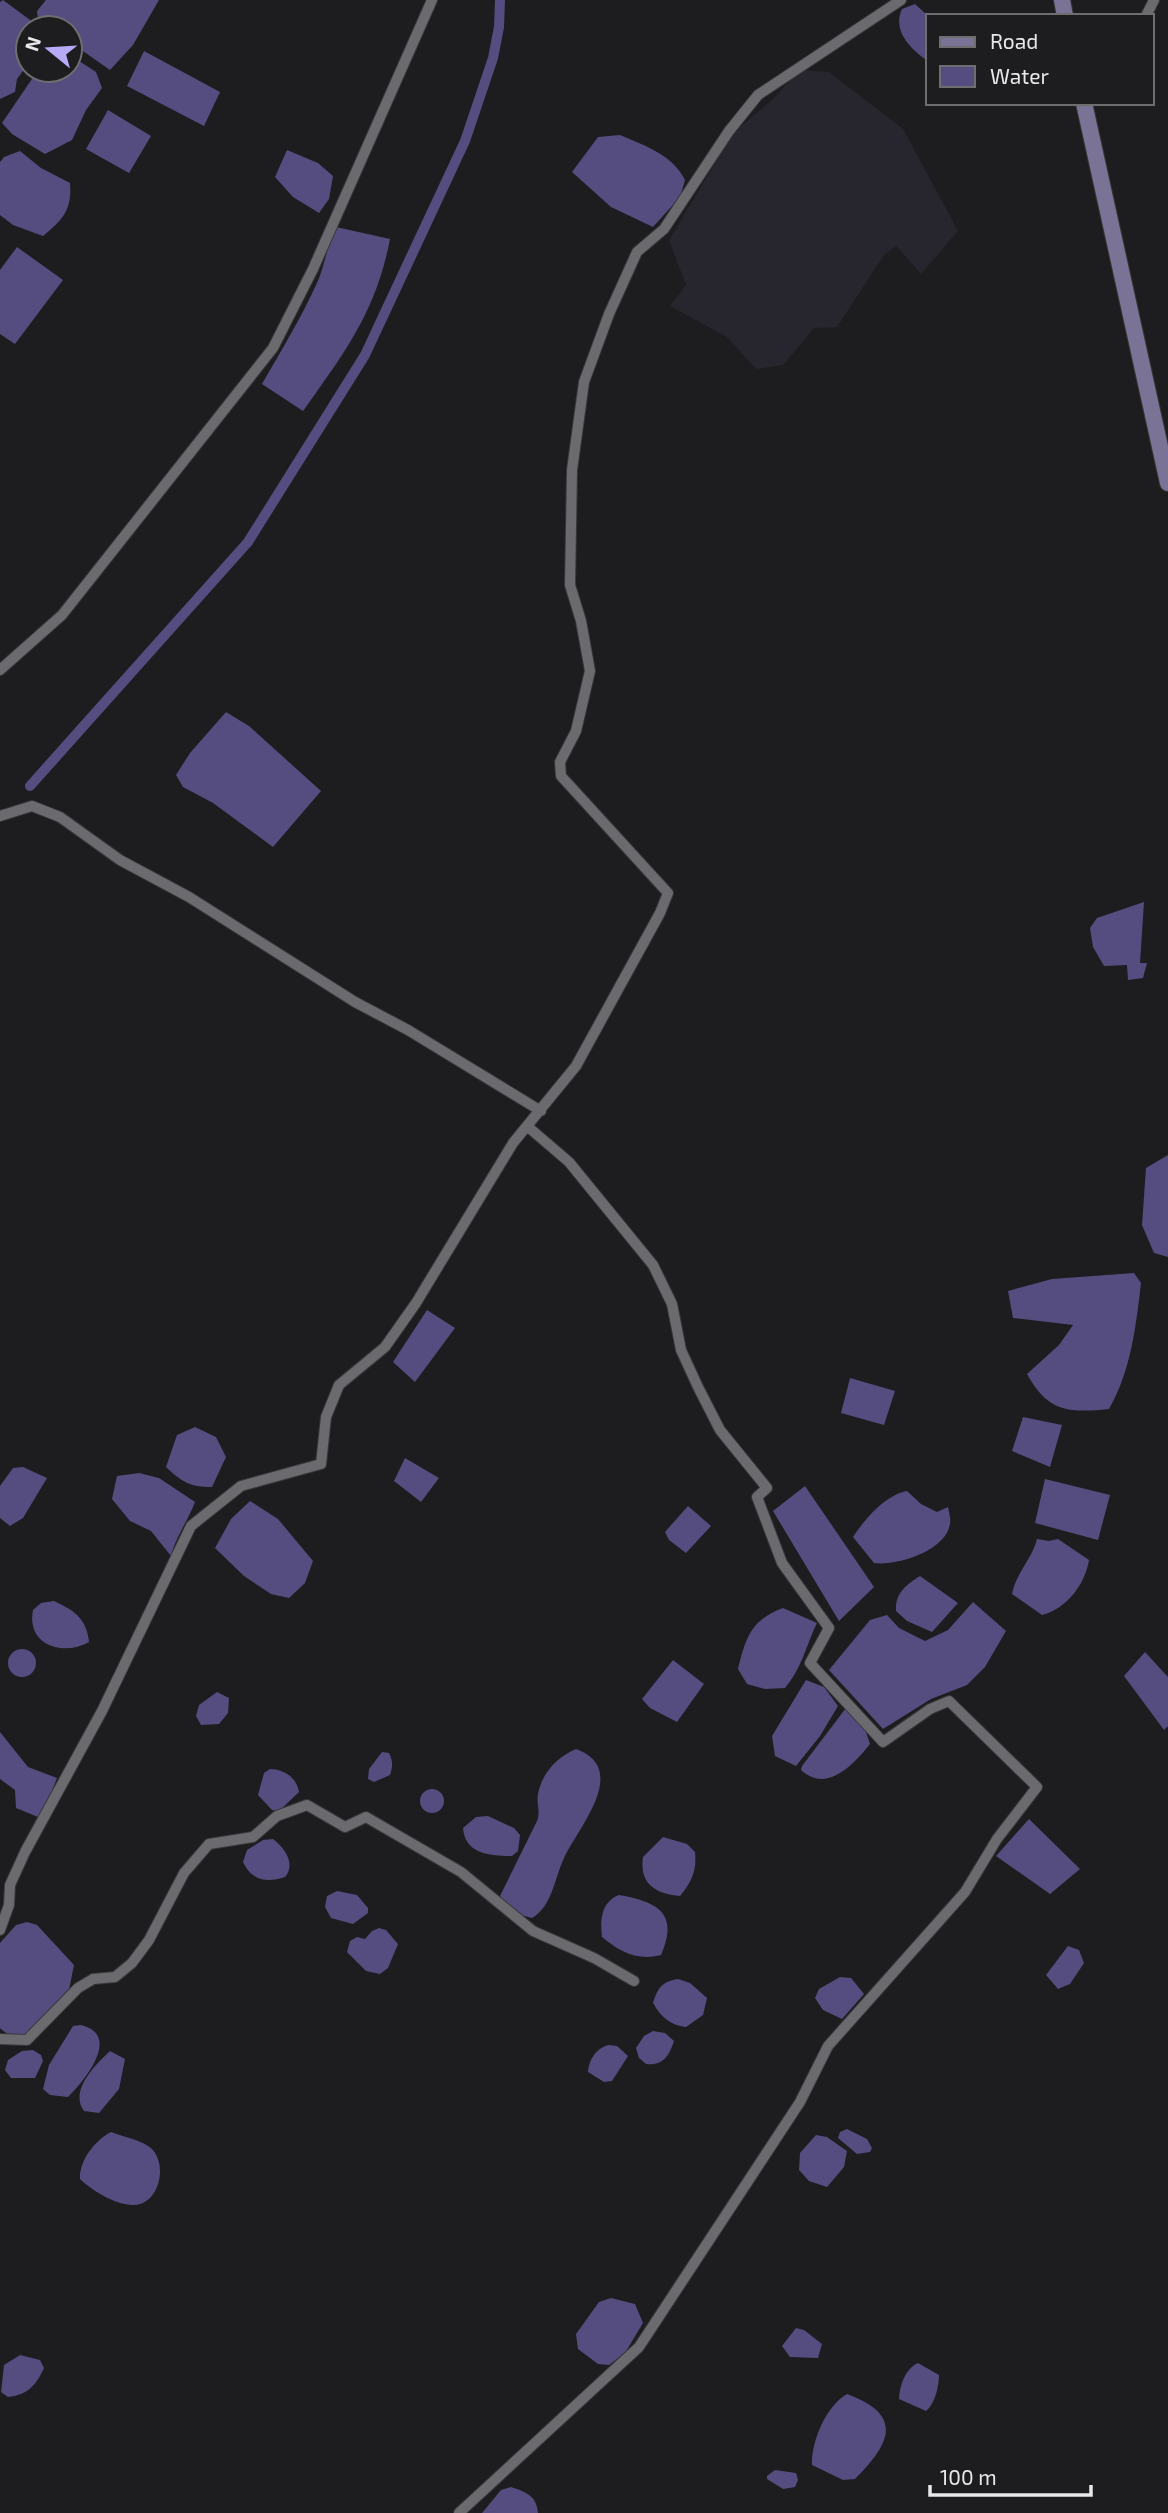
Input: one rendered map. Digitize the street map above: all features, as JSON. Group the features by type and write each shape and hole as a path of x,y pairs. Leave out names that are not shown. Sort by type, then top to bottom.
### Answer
{"main road":[{"path":"1084,105 1168,483"}],"street":[{"path":"0,670 62,615 272,348 313,269 432,0"},
{"path":"0,1930 9,1905 10,1885 25,1852 102,1711 191,1527 241,1486 321,1464 326,1417 339,1385 385,1347 416,1303 481,1192 527,1126 583,1054 668,893 561,776 560,762 576,731 590,671 581,621 570,585 569,563 572,470 584,382 637,252 664,229 729,131 758,95 901,0"},
{"path":"0,816 32,806 60,817 120,860 189,897 355,1002 408,1030 541,1111"},
{"path":"459,2513 639,2347 800,2102 828,2046 965,1892 997,1839 1037,1787 949,1701 930,1709 883,1742 810,1663 829,1628 782,1563 757,1497 766,1488 720,1430 698,1387 681,1350 672,1304 653,1265 569,1162 527,1126"},
{"path":"0,2039 27,2040 78,1988 93,1979 115,1978 132,1963 149,1940 184,1873 209,1844 253,1837 277,1816 306,1805 345,1827 366,1817 461,1872 533,1931 594,1958 634,1982"}],"shaded area":[{"path":"800,70 829,72 903,129 958,231 921,274 896,246 884,255 837,327 814,328 783,365 756,369 727,337 670,306 686,285 669,240 734,132 771,101"}],"water":[{"path":"3,0 22,14 14,14 15,92 0,99 0,2"},
{"path":"46,0 159,0 133,45 110,70 84,52 84,14 37,14"},
{"path":"915,4 926,14 926,59 909,45 901,32 899,24 902,9"},
{"path":"144,51 220,92 204,126 127,86"},
{"path":"84,64 96,72 102,88 86,110 72,140 45,154 12,134 2,123 28,84 84,84"},
{"path":"108,110 151,136 129,173 86,149"},
{"path":"620,135 665,157 680,171 685,180 680,197 653,227 611,207 572,172 598,137"},
{"path":"287,150 318,163 333,176 329,199 319,213 293,197 275,177"},
{"path":"20,151 41,168 70,183 70,200 65,213 43,236 13,225 0,215 0,162 4,157"},
{"path":"336,227 390,239 376,288 357,330 303,411 262,384 317,283"},
{"path":"17,247 63,280 15,344 0,334 0,270"},
{"path":"226,712 249,726 321,791 273,847 213,803 183,787 176,775 190,753"},
{"path":"1144,902 1140,963 1147,963 1143,978 1128,980 1127,965 1104,966 1093,947 1090,928 1097,918"},
{"path":"1168,1155 1168,1257 1154,1253 1142,1225 1146,1168"},
{"path":"1134,1273 1141,1283 1134,1332 1123,1379 1109,1409 1071,1410 1051,1403 1035,1387 1027,1374 1059,1345 1073,1325 1013,1318 1008,1291 1052,1279"},
{"path":"427,1310 455,1328 415,1382 393,1362"},
{"path":"850,1378 895,1391 884,1425 841,1413"},
{"path":"1023,1417 1062,1425 1050,1467 1012,1451"},
{"path":"195,1427 216,1437 226,1457 212,1487 187,1483 166,1467 177,1435"},
{"path":"405,1458 439,1478 421,1502 394,1481"},
{"path":"23,1467 47,1478 23,1518 10,1526 0,1518 0,1486 13,1468"},
{"path":"139,1473 159,1478 195,1502 171,1556 151,1531 130,1521 112,1499 117,1476"},
{"path":"1045,1479 1110,1495 1098,1540 1035,1523"},
{"path":"805,1486 874,1587 839,1621 773,1511"},
{"path":"907,1491 921,1504 937,1512 948,1507 950,1522 947,1534 940,1542 919,1555 895,1562 874,1563 853,1537 883,1503"},
{"path":"250,1501 278,1519 313,1561 305,1583 289,1598 271,1594 244,1576 215,1548 231,1519"},
{"path":"688,1506 711,1526 686,1553 669,1540 665,1532"},
{"path":"1037,1539 1058,1539 1089,1560 1079,1587 1073,1595 1059,1607 1042,1615 1012,1594"},
{"path":"920,1576 958,1603 932,1632 907,1621 896,1611 897,1599 902,1590"},
{"path":"54,1601 78,1616 86,1627 89,1642 58,1648 49,1645 35,1632 33,1610 41,1603"},
{"path":"973,1602 1006,1631 985,1667 967,1685 931,1699 883,1729 829,1670 870,1620 887,1615 899,1628 925,1641 948,1630"},
{"path":"783,1608 817,1623 800,1664 785,1688 765,1689 747,1684 738,1669 747,1639 757,1624"},
{"path":"22,1649 32,1653 36,1663 32,1673 22,1677 12,1673 8,1663 12,1653"},
{"path":"1145,1652 1168,1677 1168,1726 1164,1730 1124,1676"},
{"path":"673,1660 704,1684 677,1722 650,1708 642,1699"},
{"path":"806,1680 824,1687 838,1706 820,1736 796,1766 775,1756 772,1736"},
{"path":"217,1692 229,1698 228,1713 219,1724 201,1725 196,1716 199,1705"},
{"path":"846,1708 864,1726 870,1744 839,1774 830,1778 811,1777 801,1770 802,1766"},
{"path":"0,1732 28,1767 57,1778 44,1812 38,1817 16,1808 15,1790 0,1779"},
{"path":"576,1749 592,1758 599,1770 600,1784 596,1800 564,1858 544,1907 532,1918 527,1917 510,1908 500,1896 537,1821 538,1794 543,1779 557,1761"},
{"path":"382,1752 389,1753 391,1772 374,1782 368,1779 369,1769"},
{"path":"270,1769 289,1775 296,1782 299,1792 279,1811 272,1810 258,1795 264,1773"},
{"path":"432,1789 443,1796 444,1801 437,1812 432,1813 421,1806 420,1801 427,1790"},
{"path":"488,1816 514,1828 520,1835 518,1851 512,1856 480,1852 468,1843 463,1828 476,1817"},
{"path":"1029,1819 1080,1869 1050,1894 996,1856"},
{"path":"663,1837 687,1844 695,1852 693,1875 680,1896 657,1890 651,1886 644,1874 643,1857"},
{"path":"273,1839 288,1856 288,1872 285,1877 278,1879 255,1877 243,1862 247,1850 263,1840"},
{"path":"337,1891 357,1895 368,1908 368,1913 353,1924 331,1918 325,1907 327,1896"},
{"path":"619,1895 645,1901 666,1919 668,1929 661,1955 644,1957 629,1954 602,1937 601,1924 605,1907"},
{"path":"27,1922 37,1925 74,1965 69,1990 26,2034 15,2036 0,2028 0,1943 16,1925"},
{"path":"379,1928 386,1930 398,1944 388,1968 380,1974 366,1971 347,1952 350,1941 357,1937 365,1939"},
{"path":"1068,1946 1079,1950 1084,1963 1070,1984 1058,1989 1046,1975"},
{"path":"840,1977 851,1978 864,1994 842,2019 823,2010 815,1998 819,1989"},
{"path":"678,1979 690,1983 707,1998 703,2015 686,2027 666,2020 653,2003 661,1986"},
{"path":"81,2025 93,2030 99,2038 96,2058 83,2080 68,2097 50,2095 43,2089 49,2065 73,2026"},
{"path":"653,2031 665,2033 674,2041 661,2062 646,2064 639,2058 636,2048 644,2036"},
{"path":"608,2045 617,2046 628,2056 612,2081 604,2082 588,2072 594,2055"},
{"path":"33,2050 41,2055 43,2061 35,2078 11,2078 5,2070 8,2060 22,2051"},
{"path":"110,2051 125,2059 119,2089 99,2113 84,2111 80,2103 82,2087 91,2071"},
{"path":"847,2129 867,2139 872,2148 870,2152 857,2154 838,2138 840,2132"},
{"path":"111,2132 143,2143 157,2156 160,2174 158,2183 150,2198 143,2203 127,2205 112,2200 80,2179 82,2165 89,2152 99,2140"},
{"path":"816,2135 827,2137 847,2151 844,2167 827,2187 809,2181 799,2170 800,2153"},
{"path":"611,2298 635,2304 643,2323 625,2353 609,2365 598,2364 578,2349 576,2334 599,2302"},
{"path":"796,2328 804,2330 822,2344 818,2358 790,2357 782,2346"},
{"path":"20,2355 40,2360 44,2368 30,2388 21,2394 8,2397 1,2392 4,2365"},
{"path":"918,2363 939,2375 936,2394 926,2411 899,2399 904,2378"},
{"path":"847,2394 877,2411 884,2421 886,2431 883,2442 867,2466 855,2479 843,2480 812,2465 812,2456 826,2416"},
{"path":"775,2470 796,2473 798,2480 795,2487 783,2489 767,2479"},
{"path":"511,2487 530,2496 538,2513 482,2513 501,2490"}],"waterway":[{"path":"30,786 248,542 365,355 465,141 493,58 499,27 500,0"}]}
